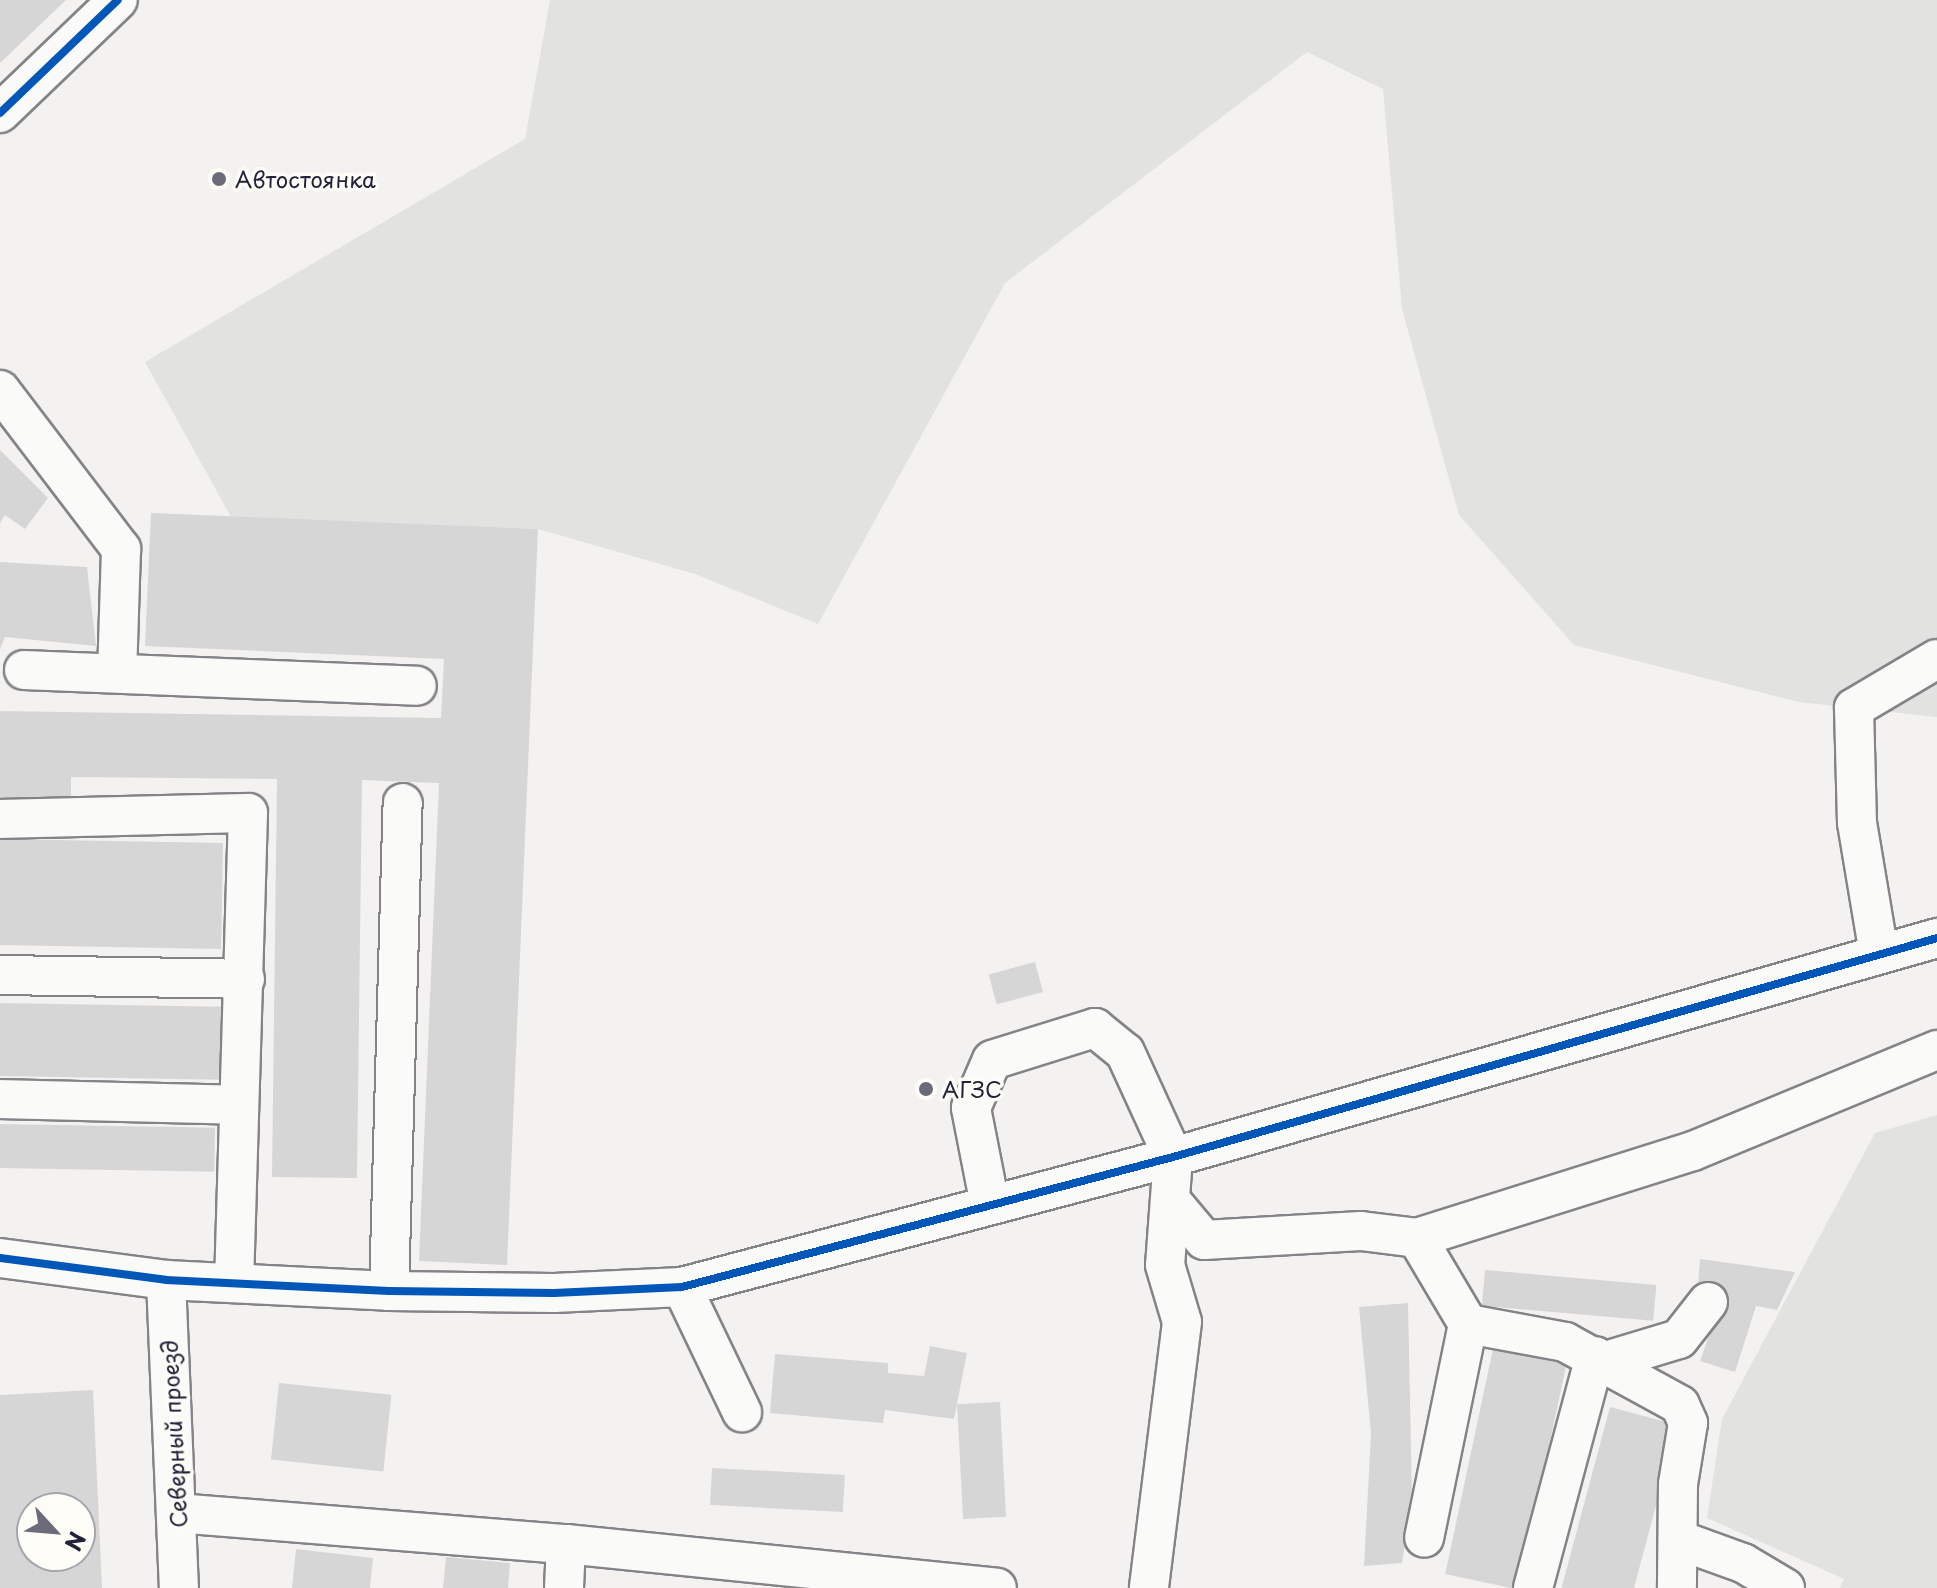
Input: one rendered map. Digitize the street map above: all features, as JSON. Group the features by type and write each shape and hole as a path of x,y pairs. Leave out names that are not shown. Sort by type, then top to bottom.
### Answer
{"street":[{"path":"0,113 118,0"},
{"path":"2,398 121,549 117,673"},
{"path":"1879,954 1857,823 1854,708 1937,659"},
{"path":"24,670 417,686"},
{"path":"389,1291 403,803"},
{"path":"0,819 248,813 234,1282"},
{"path":"0,1258 166,1280 389,1291 554,1293 682,1287 1173,1157 1937,938"},
{"path":"0,975 245,979"},
{"path":"990,1205 971,1108 992,1060 1095,1028 1125,1052 1173,1157 1173,1203 1165,1265 1182,1322 1177,1381 1164,1435 1149,1588"},
{"path":"1173,1203 1204,1240 1361,1231 1417,1238 1693,1151 1937,1050"},
{"path":"0,1099 238,1105"},
{"path":"1417,1238 1468,1324 1424,1538"},
{"name":"Северный проезд","path":"166,1280 179,1588"},
{"path":"682,1287 742,1412"},
{"path":"1600,1359 1679,1339 1708,1302"},
{"path":"1468,1324 1565,1342 1680,1405 1688,1423 1678,1484 1677,1588"},
{"path":"1533,1588 1600,1359"},
{"path":"177,1513 566,1544 997,1588"},
{"path":"1679,1540 1743,1563 1785,1588"},
{"path":"564,1588 566,1544"}],"shaded area":[{"path":"550,0 1937,0 1937,717 1799,702 1574,645 1459,515 1402,309 1383,89 1307,52 1005,283 818,624 695,574 538,529 231,517 145,362 525,139"},
{"path":"1937,1115 1937,1588 1840,1588 1844,1579 1707,1518 1722,1419 1875,1133"}],"building":[{"path":"0,0 66,0 0,63"},
{"path":"0,450 48,498 25,529 5,515 0,523"},
{"path":"151,513 538,529 507,1265 419,1261 439,783 362,780 357,1178 272,1177 277,779 71,777 71,802 0,801 0,711 441,718 444,659 145,646"},
{"path":"0,562 87,567 96,646 5,637 0,649"},
{"path":"0,839 223,843 221,949 0,945"},
{"path":"1035,962 1043,992 997,1004 989,974"},
{"path":"0,1003 222,1007 221,1080 0,1076"},
{"path":"0,1124 215,1128 214,1172 0,1168"},
{"path":"1700,1259 1795,1272 1777,1310 1756,1306 1735,1372 1700,1361 1721,1302 1697,1299"},
{"path":"1485,1270 1656,1285 1653,1321 1482,1306"},
{"path":"1408,1303 1412,1498 1402,1563 1364,1566 1371,1433 1359,1307"},
{"path":"930,1346 967,1353 954,1419 885,1410 883,1423 770,1413 775,1354 888,1363 888,1373 924,1376"},
{"path":"1493,1349 1566,1365 1519,1588 1445,1574"},
{"path":"279,1383 391,1395 383,1471 271,1460"},
{"path":"93,1390 102,1588 0,1588 0,1395"},
{"path":"1000,1402 1006,1517 963,1519 957,1404"},
{"path":"1610,1407 1678,1425 1634,1588 1562,1588"},
{"path":"712,1468 845,1475 843,1512 710,1505"},
{"path":"296,1549 373,1558 370,1588 292,1588"},
{"path":"446,1557 510,1563 508,1588 443,1588"}],"cycle path":[{"path":"0,113 118,0"},
{"path":"0,1258 166,1280 389,1291 554,1293 682,1287 1173,1157 1937,938"}],"place":[{"name":"Автостоянка","path":"219,179"},
{"name":"АГЗС","path":"926,1089"}]}
